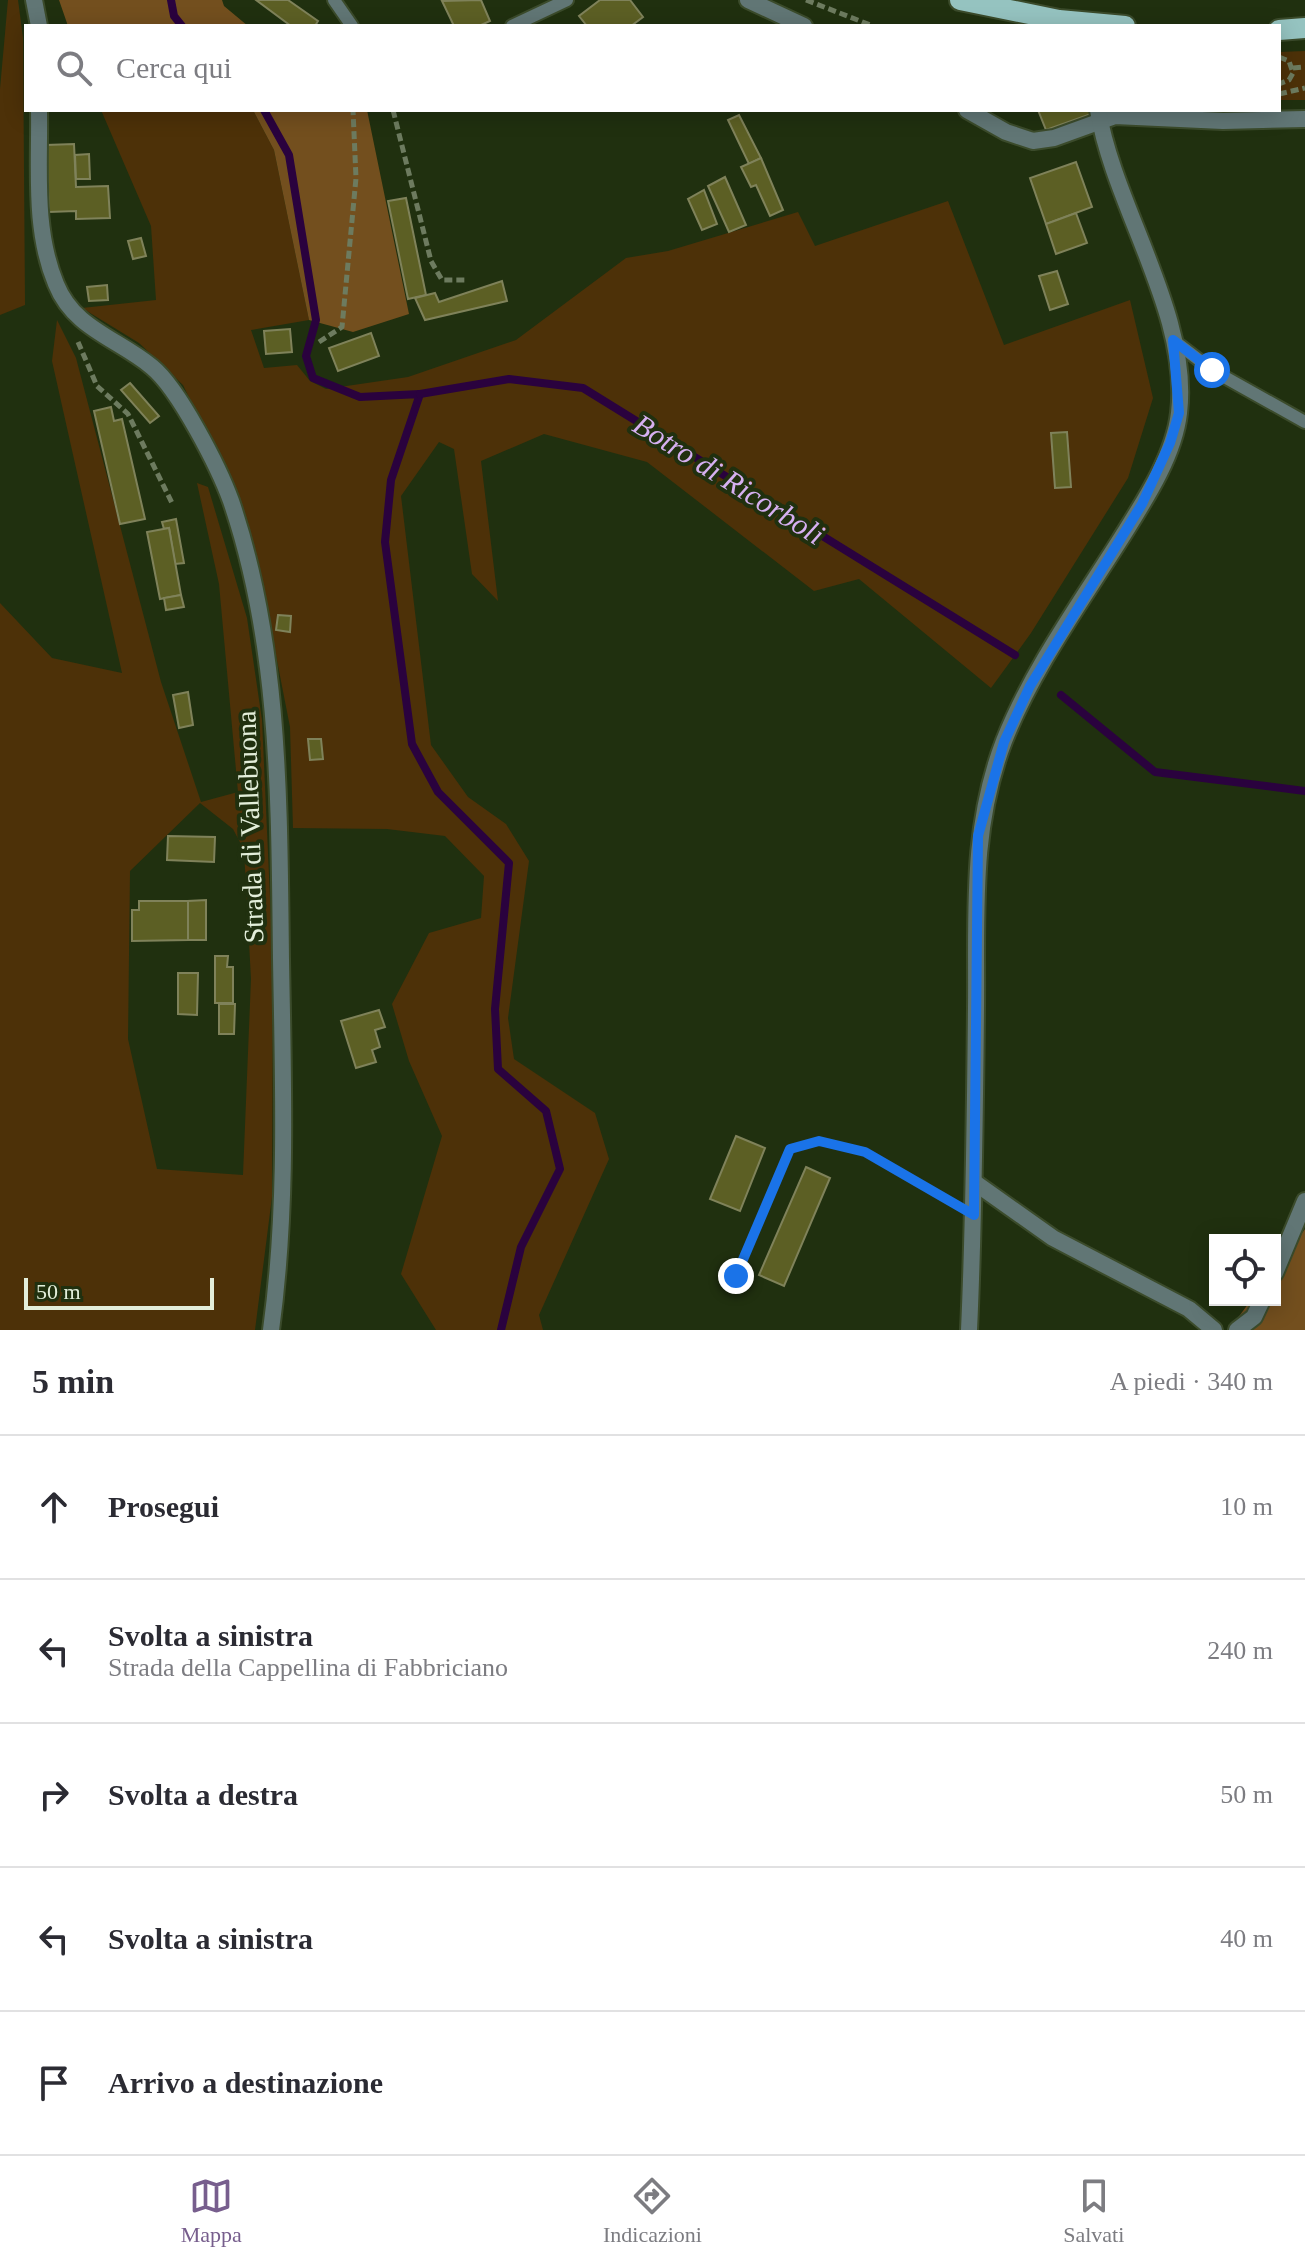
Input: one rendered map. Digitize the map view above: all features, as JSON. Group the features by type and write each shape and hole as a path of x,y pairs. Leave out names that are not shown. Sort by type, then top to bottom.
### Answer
{"main road":[{"path":"960,0 1046,18 1094,24"},
{"path":"1281,30 1305,28"}],"street":[{"path":"34,0 39,24"},
{"path":"748,0 800,24"},
{"name":"Strada di Vallebuona","path":"39,112 41,237 56,287 81,323 153,368 180,401 230,499 256,598 278,758 285,1165 280,1265 271,1330"},
{"path":"971,112 1014,136 1033,141 1054,138 1099,114 1223,121 1305,119"},
{"path":"969,1330 974,1215 978,836 1004,742 1030,686 1142,504 1170,443 1179,413 1173,340 1099,114"},
{"path":"974,1182 1053,1238 1189,1309 1214,1330"},
{"path":"1281,1259 1305,1201"},
{"path":"1237,1330 1254,1317 1259,1306"}],"lane":[{"path":"334,0 351,24"},
{"path":"516,24 567,0"},
{"path":"1173,340 1243,390 1305,422"}],"path":[{"path":"806,0 868,24"},
{"path":"1281,58 1289,61 1293,68 1289,80 1281,83"},
{"path":"1293,68 1305,67"},
{"path":"1281,94 1295,93 1305,88"},
{"path":"319,342 342,327 356,178 353,112"},
{"path":"394,112 431,261 442,280 468,280"},
{"path":"70,306 79,346 97,386 128,414 173,505"},
{"path":"736,1276 790,1149 819,1141 865,1152 974,1215"}],"shaded area":[{"path":"8,0 18,0 23,38 25,305 0,315 0,89"},
{"path":"59,0 222,0 224,6 246,24 67,24"},
{"path":"1305,51 1305,100 1281,100 1281,52"},
{"path":"102,112 254,112 274,150 309,320 251,330 264,368 297,365 310,381 326,389 408,377 516,340 626,258 668,251 798,212 815,246 948,201 1004,345 1130,300 1153,398 1128,478 1031,633 991,688 859,579 814,591 647,462 544,434 481,461 498,601 472,574 454,449 439,442 401,496 431,745 468,797 506,824 529,861 508,1018 514,1059 595,1113 609,1159 539,1315 543,1330 436,1330 401,1274 442,1136 409,1061 392,1004 429,933 481,918 484,876 445,836 387,829 293,828 290,727 264,594 235,493 183,385 139,343 82,308 156,300 151,226"},
{"path":"254,112 367,112 409,314 353,332 309,320 274,150"},
{"path":"57,320 76,358 161,682 201,802 238,792 219,584 197,483 208,487 247,618 262,720 273,964 272,1197 255,1330 0,1330 0,603 52,658 122,673 52,361","holes":["200,803 233,829 244,850 251,979 243,1175 157,1169 128,1039 130,871"]},
{"path":"1305,1229 1305,1330 1229,1330 1247,1306 1281,1306 1281,1261"}],"building":[{"path":"256,0 288,0 318,21 316,24 288,24"},
{"path":"481,0 490,21 483,24 453,24 442,1"},
{"path":"600,0 630,0 643,17 634,24 585,24 579,16"},
{"path":"1039,112 1091,114 1046,130"},
{"path":"739,115 761,158 749,164 728,120"},
{"path":"74,144 76,187 108,186 110,218 76,219 76,211 49,212 46,145"},
{"path":"89,154 90,179 76,179 75,155"},
{"path":"761,158 783,210 770,216 756,185 751,187 741,167"},
{"path":"1076,162 1092,207 1046,224 1030,178"},
{"path":"725,177 746,225 729,232 708,186"},
{"path":"704,190 717,224 702,230 688,199"},
{"path":"406,198 426,295 408,299 388,201"},
{"path":"1076,213 1087,243 1056,254 1046,224"},
{"path":"141,238 146,256 133,259 128,241"},
{"path":"1057,271 1068,304 1050,310 1039,276"},
{"path":"502,281 507,301 425,320 415,298 435,293 439,302"},
{"path":"107,285 108,300 89,301 87,287"},
{"path":"290,329 292,352 266,354 264,331"},
{"path":"371,333 379,356 338,371 329,348"},
{"path":"130,383 159,416 150,423 121,390"},
{"path":"111,407 114,421 122,419 145,519 120,524 94,411"},
{"path":"1067,432 1071,487 1055,488 1051,433"},
{"path":"176,519 184,563 175,564 169,528 164,529 162,522"},
{"path":"169,528 181,595 160,599 147,532"},
{"path":"181,595 184,607 166,610 164,598"},
{"path":"278,615 291,616 290,632 276,630"},
{"path":"188,692 193,725 179,728 173,695"},
{"path":"308,739 321,739 323,759 310,760"},
{"path":"168,836 215,837 214,862 167,860"},
{"path":"206,900 206,940 188,940 188,901"},
{"path":"139,901 188,901 188,940 132,941 132,910 139,910"},
{"path":"215,956 228,956 227,967 233,967 233,1003 215,1003"},
{"path":"178,973 198,973 197,1015 178,1014"},
{"path":"219,1004 235,1004 234,1034 219,1034"},
{"path":"379,1010 385,1027 375,1030 380,1047 372,1050 376,1062 356,1068 341,1021"},
{"path":"736,1136 765,1148 740,1211 710,1199"},
{"path":"806,1167 830,1178 784,1286 759,1275"}],"waterway":[{"path":"171,0 174,16 180,24"},
{"path":"265,112 289,155 316,320 306,356 313,378 360,397 420,394 391,480 385,542 412,744 438,792 509,863 495,1009 498,1069 546,1111 560,1169 521,1247 501,1330"},
{"name":"Botro di Ricorboli","path":"420,394 509,379 583,388 1015,655"},
{"name":"Botro di Ricorboli","path":"1061,695 1155,772 1305,791"}],"route":[{"path":"736,1276 790,1149 819,1141 865,1152 974,1215 978,836 1004,742 1030,686 1158,473 1179,413 1177,356 1173,340 1212,370"}]}
